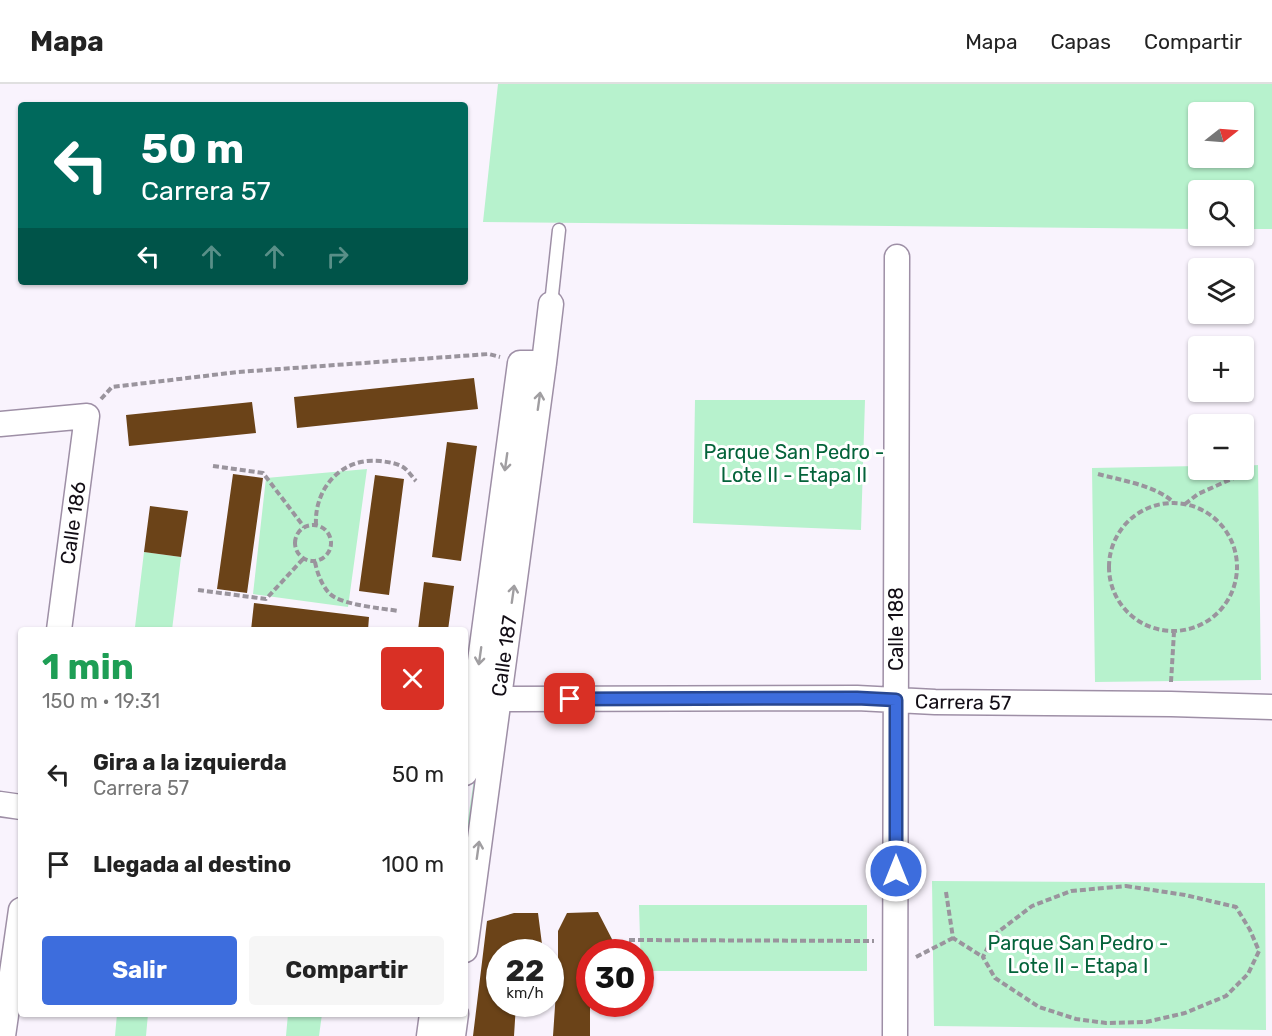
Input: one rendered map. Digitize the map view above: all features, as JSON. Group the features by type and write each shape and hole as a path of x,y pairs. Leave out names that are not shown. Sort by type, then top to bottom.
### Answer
{"street":[{"name":"Calle 188","path":"895,1036 897,257"},
{"name":"Calle 187","path":"468,928 551,304"},
{"name":"Calle 187","path":"468,748 520,363"},
{"path":"520,363 544,363"},
{"path":"0,424 87,416"},
{"name":"Calle 186","path":"59,627 87,416"},
{"name":"Carrera 57","path":"474,699 857,698 935,702 1272,707"},
{"path":"0,804 18,807"},
{"path":"3,1036 18,931"},
{"path":"429,1036 432,1017"},
{"path":"453,1036 456,1017"}],"lane":[{"name":"Calle 187","path":"551,304 559,230"}],"path":[{"path":"87,416 112,387 238,372 489,354 520,363"},
{"path":"316,525 315,515 325,487 344,468 355,463 372,460 389,462 404,468 416,481"},
{"path":"213,466 263,473 304,527"},
{"path":"1098,474 1139,485 1169,498 1174,503"},
{"path":"1185,504 1198,494 1229,480"},
{"path":"1174,503 1200,508 1222,526 1231,542 1236,559 1236,577 1231,594 1222,610 1208,622 1192,629 1174,632 1156,629 1139,622 1125,610 1115,594 1110,576 1110,558 1115,540 1125,525 1139,513 1156,506 1174,503"},
{"path":"316,525 326,530 332,540 327,557 315,562 303,559 299,555 295,543 299,531 304,527 316,525"},
{"path":"198,590 266,599 303,559"},
{"path":"315,562 322,583 337,599 398,611"},
{"path":"1171,704 1174,632"},
{"path":"946,892 953,938 983,957 995,978 1039,1007 1076,1019 1106,1023 1146,1022 1185,1013 1226,996 1248,974 1259,951 1236,907 1185,895 1126,886 1071,891 1032,906 994,935 983,957"},
{"path":"895,968 953,938"},
{"path":"654,940 896,941"}],"green space":[{"path":"498,84 1272,84 1272,229 1254,229 1254,180 1188,180 1188,229 483,222"},
{"name":"Parque San Pedro - Lote II - Etapa II","path":"695,400 865,400 861,530 693,523"},
{"path":"1254,465 1258,465 1261,680 1095,682 1092,468 1188,466 1188,480 1254,480"},
{"path":"367,469 348,607 253,594 266,478"},
{"path":"144,552 181,557 172,627 135,627"},
{"path":"482,722 468,861 468,820"},
{"name":"Parque San Pedro - Lote II - Etapa I","path":"932,881 1265,883 1266,1030 934,1026"},
{"path":"639,905 867,905 867,971 654,971 654,939 640,939"},
{"path":"117,1017 148,1017 146,1036 115,1036"},
{"path":"288,1017 322,1017 319,1036 286,1036"}],"building":[{"path":"474,378 478,409 297,428 294,397"},
{"path":"252,402 256,433 129,446 126,415"},
{"path":"447,442 477,446 461,561 432,557"},
{"path":"233,474 263,478 247,593 217,589"},
{"path":"375,475 404,479 389,595 359,591"},
{"path":"150,506 188,511 181,557 144,552"},
{"path":"424,582 454,586 448,627 418,627"},
{"path":"254,603 369,617 368,627 251,627"},
{"path":"598,912 612,939 576,939 576,1017 590,1017 590,1036 553,1036 554,1017 564,1017 564,939 558,939 558,931 567,913"},
{"path":"514,913 538,913 541,939 486,939 486,1017 515,1017 514,1036 473,1036 487,921"}],"route":[{"path":"570,699 857,698 896,700 896,871"}]}
